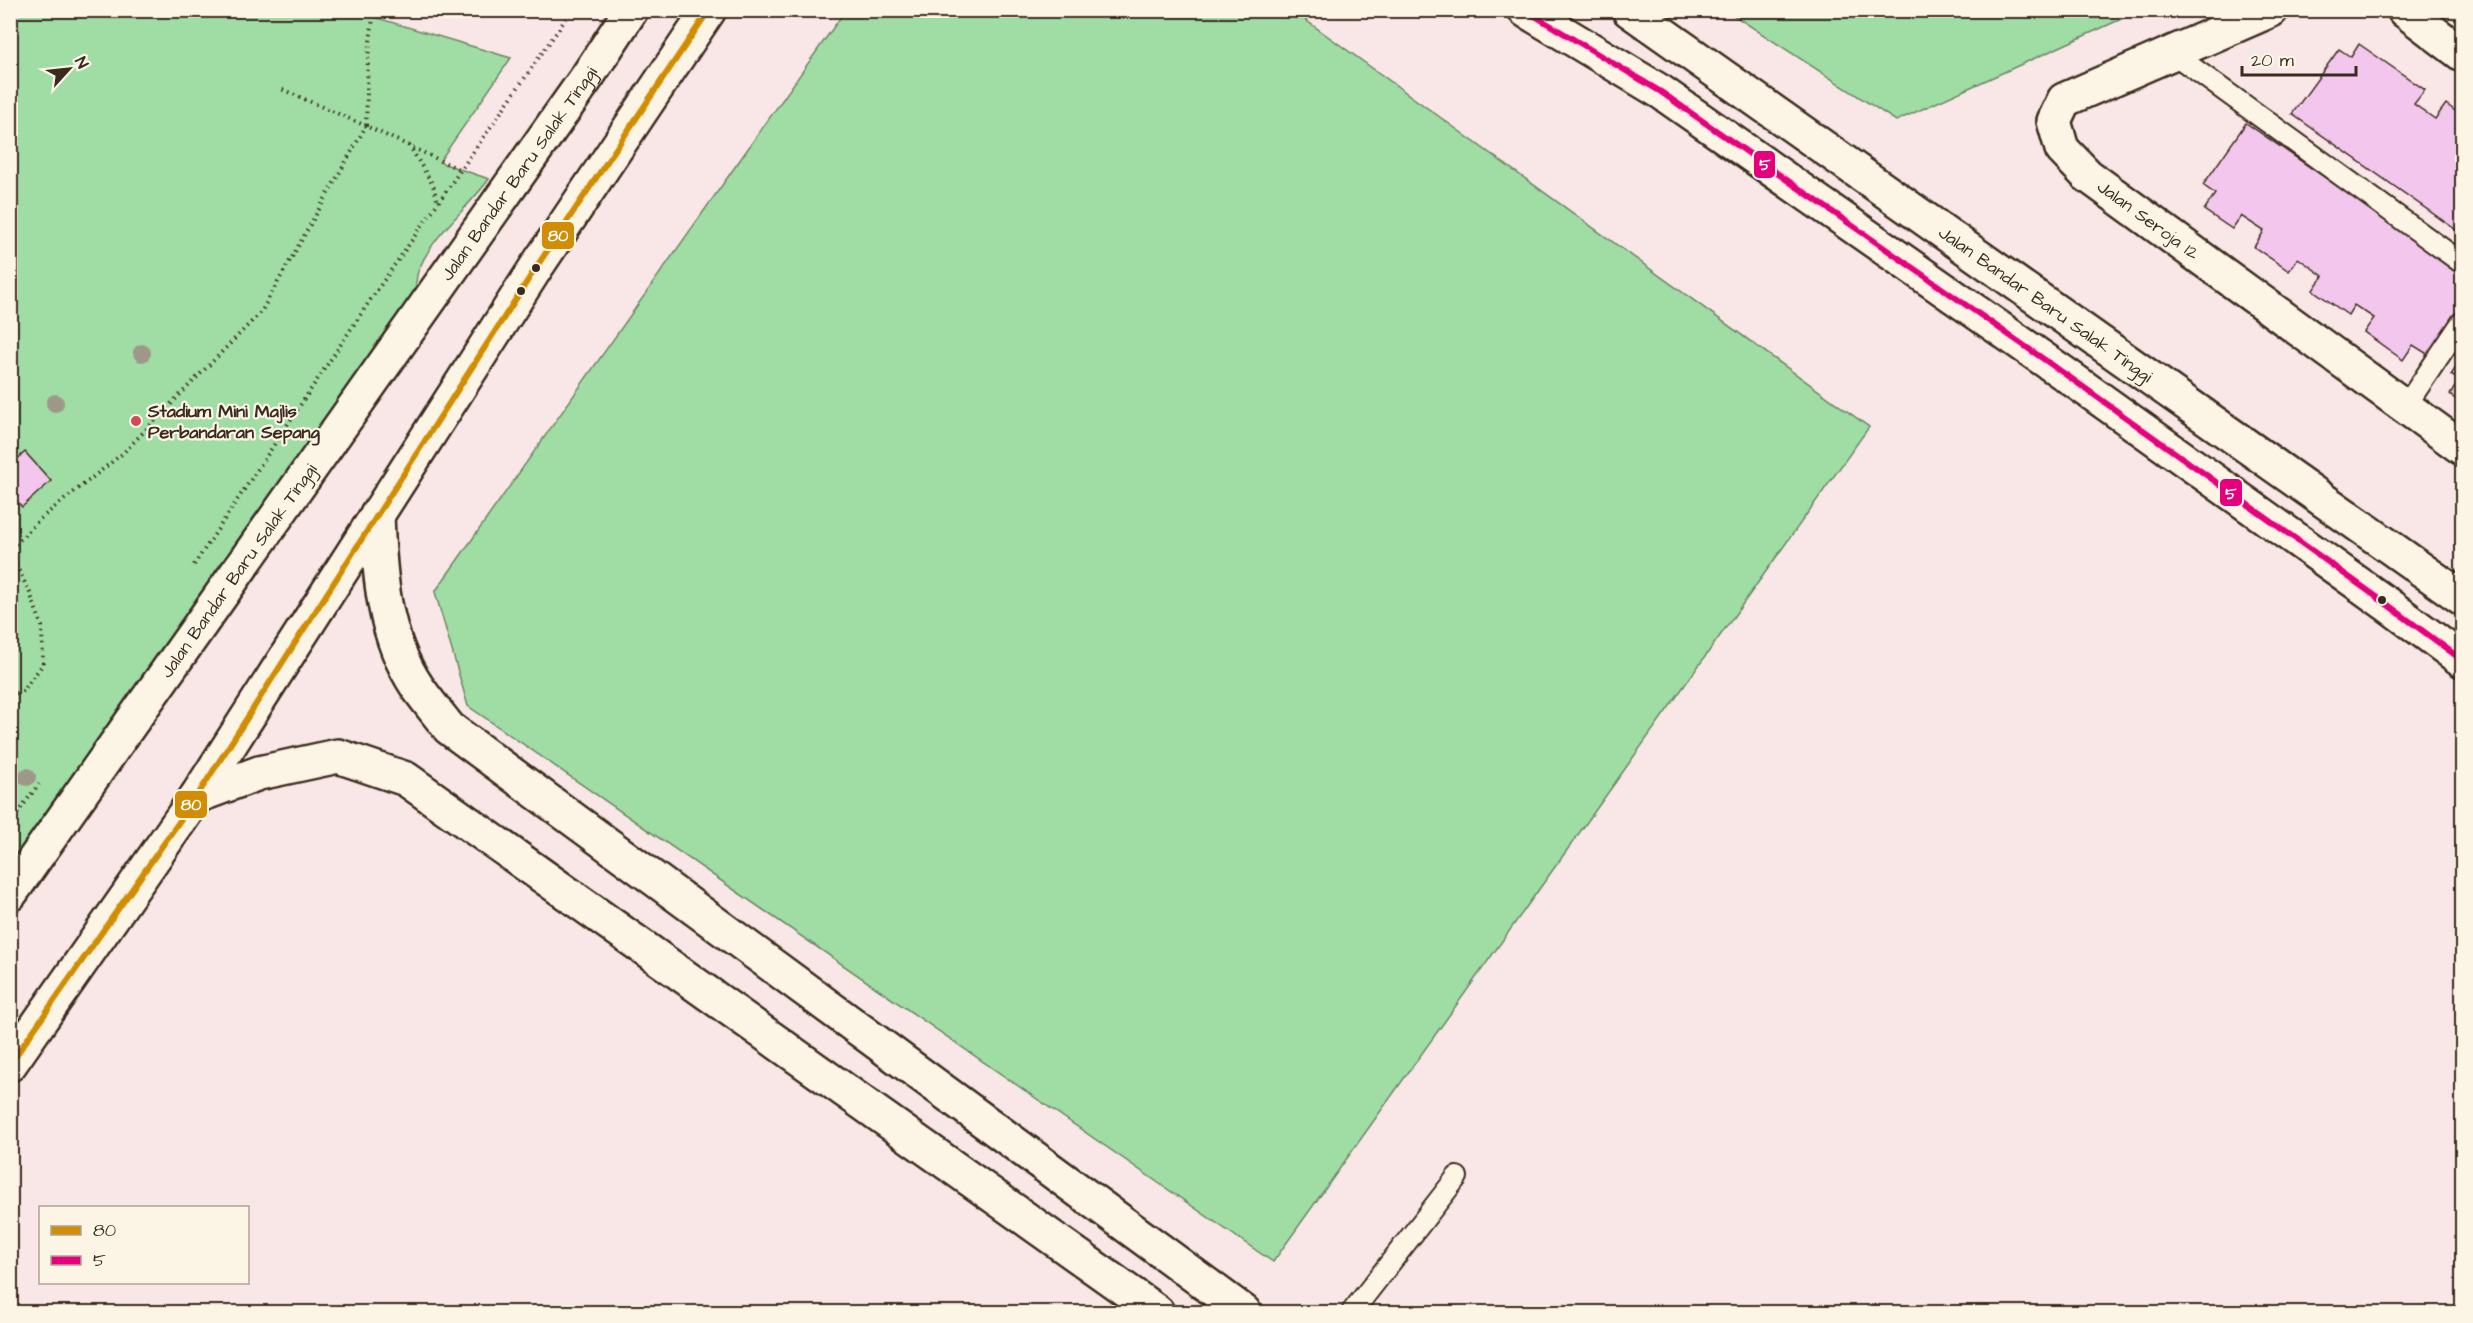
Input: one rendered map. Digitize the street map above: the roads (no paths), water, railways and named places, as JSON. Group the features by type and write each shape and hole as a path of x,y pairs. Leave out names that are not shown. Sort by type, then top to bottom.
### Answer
{"main road":[{"name":"Jalan Bandar Baru Salak Tinggi","path":"10,894 581,87 631,10"},
{"path":"10,1064 197,796 537,266 709,10"},
{"path":"1525,10 1661,92 2081,386 2463,660"},
{"name":"Jalan Bandar Baru Salak Tinggi","path":"1629,10 2463,598"},
{"name":"Jalan Seroja 12","path":"2271,10 2064,100 2054,121 2062,149 2087,175 2463,448"},
{"path":"2403,10 2463,54"},
{"path":"376,514 380,579 394,640 417,686 449,728 1244,1312"},
{"path":"197,796 259,773 338,756 406,779 1157,1312"}],"lane":[{"path":"2171,52 2463,263"},
{"path":"2405,407 2463,322"},
{"path":"1352,1312 1457,1177"}],"place":[{"name":"Stadium Mini Majlis Perbandaran Sepang","path":"136,421"}]}
